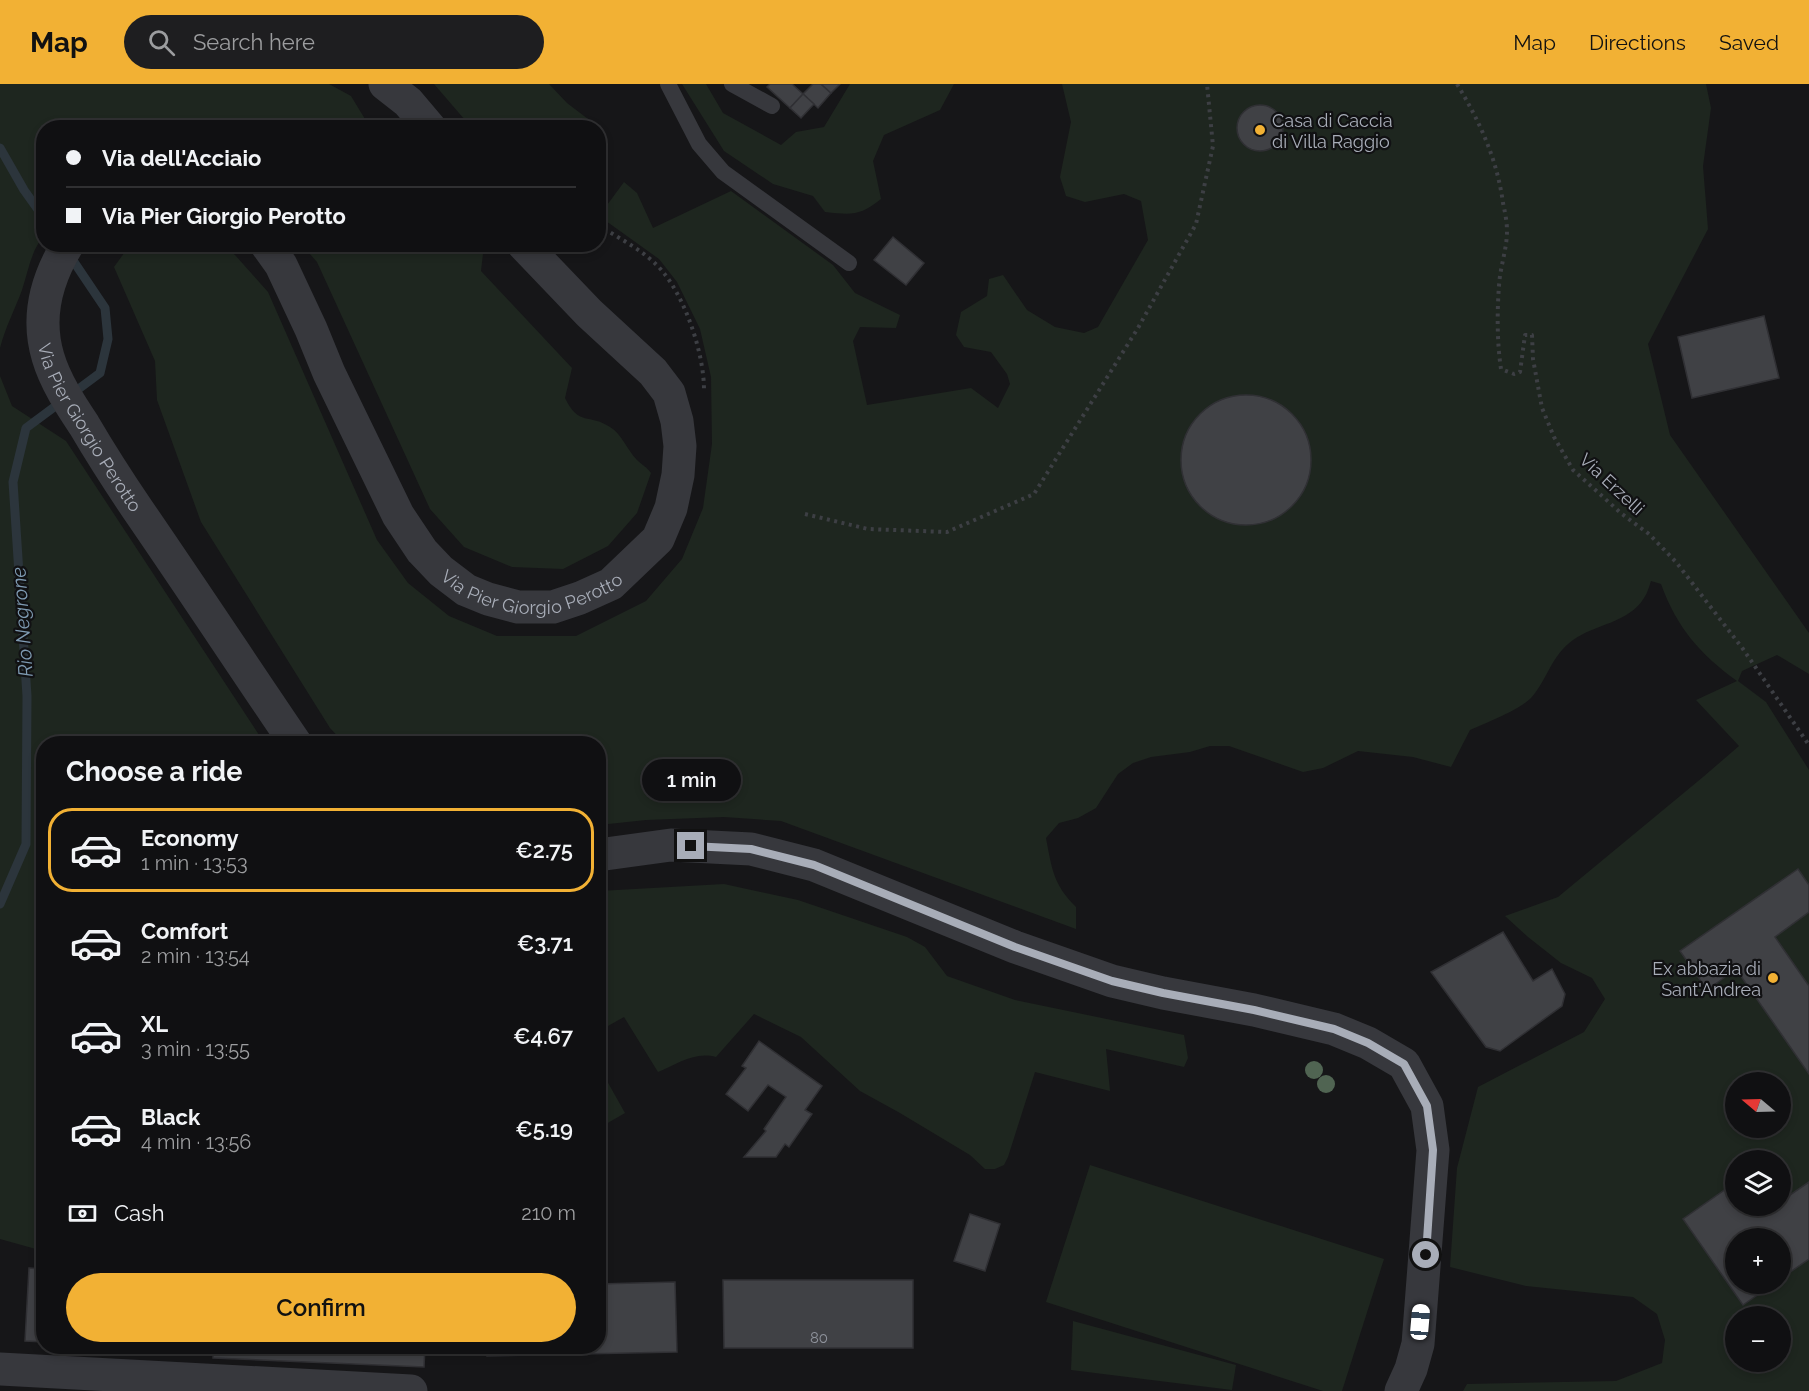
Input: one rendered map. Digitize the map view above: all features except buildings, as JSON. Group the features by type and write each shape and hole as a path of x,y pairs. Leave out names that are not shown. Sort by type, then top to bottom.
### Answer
{"street":[{"path":"385,84 408,102 423,120"},
{"name":"Via Pier Giorgio Perotto","path":"63,252 48,286 43,309 45,346 56,378 113,473 291,736"},
{"name":"Via Pier Giorgio Perotto","path":"271,252 281,266 329,373 398,515 422,551 441,572 466,590 488,599 519,607 553,607 611,584 657,539 671,508 678,475 680,446 677,421 669,393 653,372 589,313 531,252"},
{"path":"606,854 671,845 751,849 814,865 1015,947 1112,981 1334,1029 1368,1043 1404,1064 1427,1106 1433,1150 1418,1344 1401,1391"},
{"path":"0,1369 411,1391"}],"lane":[{"path":"668,84 699,144 723,172 849,263"},
{"path":"732,84 772,106"}],"path":[{"path":"805,514 868,529 947,531 1034,494 1138,328 1196,224 1213,146 1207,84"},
{"name":"Via Erzelli","path":"1457,84 1477,117 1487,140 1502,195 1507,228 1499,285 1498,351 1501,369 1514,374 1520,372 1525,335 1532,335 1534,370 1542,408 1554,437 1573,470 1622,514 1649,534 1676,562 1743,649 1809,745"},
{"path":"606,230 645,256 663,272 677,296 696,341 704,378 704,398"}],"shaded area":[{"path":"0,84 329,84 351,96 366,120 36,120 36,249 0,348"},
{"path":"434,84 549,84 567,103 588,119 588,120 465,120"},
{"path":"682,84 706,84 723,113 781,145 796,132 824,127 850,84 954,84 940,110 884,135 873,161 881,199 867,209 849,214 825,212 813,196 773,184 724,151"},
{"path":"1062,84 1706,84 1711,108 1703,166 1708,229 1648,344 1670,435 1809,633 1809,674 1777,655 1742,671 1738,681 1766,702 1809,770 1809,1391 1463,1391 1467,1384 1616,1381 1662,1363 1665,1340 1657,1314 1633,1297 1526,1286 1450,1267 1457,1168 1478,1087 1584,1032 1605,999 1592,978 1561,963 1505,916 1558,897 1739,746 1696,700 1737,681 1712,661 1691,639 1674,614 1661,584 1651,581 1644,598 1630,613 1573,640 1559,654 1537,691 1526,703 1470,730 1451,767 1413,757 1358,751 1323,768 1303,772 1229,746 1210,746 1190,752 1151,757 1133,763 1118,774 1096,808 1078,818 1059,823 1046,838 1058,883 1076,907 1076,929 781,821 724,817 606,824 606,736 338,736 330,728 201,522 157,400 155,361 114,267 125,252 231,252 235,255 268,292 377,540 408,583 449,616 497,636 576,636 646,601 682,559 703,508 712,444 711,377 700,329 677,282 659,259 606,221 606,206 624,182 637,193 653,228 731,191 833,265 855,293 900,315 896,328 860,327 853,341 867,405 971,388 998,408 1010,384 1007,374 991,352 964,347 956,335 961,312 987,296 989,279 1003,275 1027,310 1055,327 1084,333 1098,327 1148,240 1141,201 1124,194 1085,202 1066,196 1060,177 1071,122"},
{"path":"308,252 483,252 481,271 572,368 565,398 570,407 580,416 603,423 614,430 633,456 651,473 637,513 608,546 563,569 512,567 464,547 430,509 317,262"},
{"path":"0,376 12,406 66,441 260,736 36,736 36,1249 0,1239"},
{"path":"724,884 798,900 907,937 925,947 947,976 1015,1000 1184,1035 1188,1058 1184,1067 1106,1049 1110,1091 1035,1072 1004,1165 995,1169 985,1169 970,1155 860,1091 801,1037 754,1014 716,1057 693,1057 658,1072 624,1017 606,1027 606,891"},
{"path":"606,1079 625,1113 606,1124"},
{"path":"1090,1165 1384,1259 1342,1391 1323,1391 1046,1302"},
{"path":"1073,1321 1236,1365 1232,1390 1071,1370"}],"waterway":[{"name":"Rio Negrone","path":"0,148 36,207"},
{"name":"Rio Negrone","path":"0,904 26,844 27,696 13,482 26,428 100,373 108,339 105,308 70,256"}],"place":[{"name":"Casa di Caccia di Villa Raggio","path":"1260,130"},
{"name":"Ex abbazia di Sant'Andrea","path":"1773,978"}],"route":[{"path":"691,846 751,849 814,865 1015,947 1112,981 1334,1029 1368,1043 1404,1064 1427,1106 1433,1150 1426,1255"}]}
